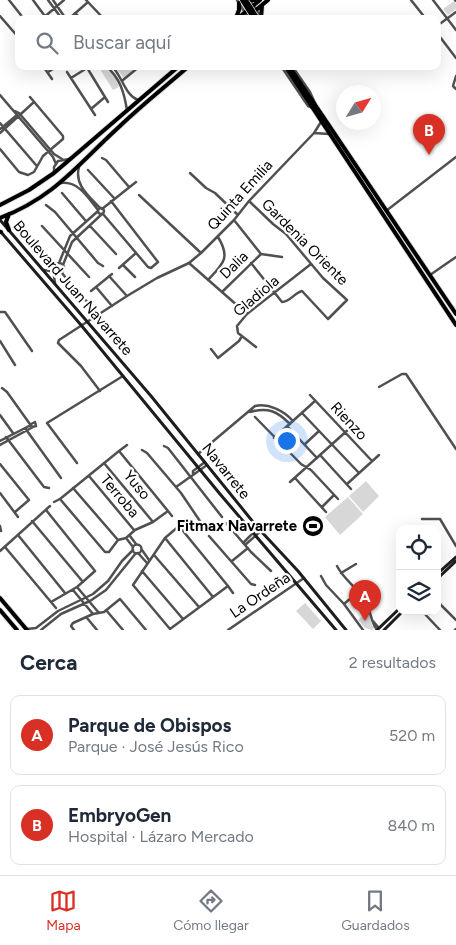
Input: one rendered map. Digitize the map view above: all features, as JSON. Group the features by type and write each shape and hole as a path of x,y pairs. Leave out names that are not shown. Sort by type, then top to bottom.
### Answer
{"main road":[{"path":"249,0 261,2 268,0"},
{"path":"249,0 258,15"},
{"path":"237,15 239,1"},
{"path":"239,1 251,15"},
{"path":"249,15 261,2"},
{"path":"260,15 261,2"},
{"path":"0,205 30,190 54,173 174,70"},
{"path":"0,219 38,199 61,183 118,127 184,70"},
{"path":"288,70 387,210 456,314"},
{"path":"292,70 298,84"},
{"path":"150,99 160,88 158,84"},
{"path":"314,107 321,122 456,325"},
{"path":"9,214 6,222 9,230"},
{"name":"Boulevard Juan Navarrete","path":"0,219 130,371"},
{"path":"0,231 5,226"},
{"name":"Boulevard Juan Navarrete","path":"0,231 123,376"},
{"path":"436,295 441,292"},
{"name":"Navarrete","path":"130,371 260,530 304,578 346,630"},
{"name":"Navarrete","path":"123,376 254,535 336,630"},
{"path":"441,570 456,556"},
{"path":"441,575 456,561"},
{"path":"0,598 27,630"},
{"path":"0,610 17,630"},
{"path":"377,628 396,611"},
{"path":"384,630 400,615"}],"street":[{"path":"9,0 21,15"},
{"path":"33,0 44,15"},
{"path":"48,0 63,15"},
{"path":"53,0 60,15"},
{"path":"48,15 64,0"},
{"path":"249,0 258,15"},
{"path":"412,0 423,15"},
{"path":"434,0 456,30"},
{"path":"75,13 87,1 100,15"},
{"path":"239,1 246,15"},
{"path":"441,23 456,12"},
{"path":"0,16 15,33"},
{"path":"441,38 456,58"},
{"path":"51,70 48,72 52,78"},
{"path":"67,70 95,115"},
{"path":"71,78 83,70"},
{"path":"89,70 108,102"},
{"path":"112,70 130,96 138,100"},
{"path":"121,81 135,70"},
{"path":"284,70 308,106 314,107 310,92 293,70"},
{"path":"456,76 454,86 456,89"},
{"path":"121,81 127,110"},
{"path":"0,95 49,151 56,164 54,173"},
{"path":"0,149 24,175 32,174 36,165 64,137 30,97"},
{"path":"91,109 105,97"},
{"path":"0,133 3,128 34,102"},
{"name":"Quinta Emilia","path":"100,391 81,366 58,342 127,296 168,272 189,263 201,253 314,133 321,122"},
{"path":"0,123 36,165"},
{"path":"314,133 329,134"},
{"path":"49,151 62,159 70,159"},
{"path":"385,218 384,214 387,210 456,156"},
{"path":"102,158 106,160 129,187"},
{"path":"56,164 62,159"},
{"path":"79,167 78,182 99,209 98,213 102,214 148,267 151,268 158,262 157,260 111,201"},
{"path":"88,170 114,198"},
{"path":"190,173 238,215"},
{"path":"75,185 78,182"},
{"path":"62,273 65,269 61,264 64,249 72,233 85,220 136,182"},
{"path":"61,183 75,185 99,209"},
{"path":"62,193 85,220"},
{"path":"139,195 201,253"},
{"name":"Gardenia Oriente","path":"249,201 286,234 323,278 348,300 328,319 302,291 285,303 275,293"},
{"path":"46,205 52,208 102,266"},
{"path":"56,285 54,278 55,270 61,264 70,244 102,214"},
{"path":"234,220 261,254 282,257"},
{"path":"42,226 89,277"},
{"path":"90,226 116,254"},
{"path":"208,280 225,260 224,246 218,236"},
{"path":"28,237 37,244 55,270"},
{"path":"119,268 136,253"},
{"name":"Dalia","path":"222,292 261,254"},
{"path":"430,274 456,257"},
{"path":"189,263 247,314"},
{"path":"251,263 275,293"},
{"name":"Gladiola","path":"256,347 238,333 237,326 247,314 311,264"},
{"path":"123,265 135,277"},
{"path":"42,269 48,271 55,270 62,273 81,297 88,302"},
{"path":"92,291 111,275 127,296"},
{"path":"96,287 112,306"},
{"path":"1,311 11,320 32,351"},
{"path":"211,350 218,358 240,341 242,336"},
{"path":"0,341 15,366"},
{"path":"379,387 402,374 406,374 456,449"},
{"path":"77,463 47,423 123,376"},
{"path":"0,440 26,430 32,425 2,388"},
{"name":"Rienzo","path":"310,395 372,461"},
{"path":"274,438 315,401"},
{"path":"198,454 253,407 258,405 277,410 294,421"},
{"path":"248,412 277,410"},
{"path":"277,410 317,458"},
{"path":"302,413 359,472"},
{"path":"0,415 14,434"},
{"path":"254,416 274,438 301,464 307,467 338,499"},
{"path":"290,482 350,428"},
{"path":"26,430 61,478"},
{"path":"305,444 319,431"},
{"path":"0,445 7,438"},
{"path":"7,438 44,486 49,488"},
{"path":"54,502 127,445"},
{"path":"164,446 192,474 222,517"},
{"path":"142,450 147,453 176,487 206,530"},
{"path":"118,451 172,516"},
{"path":"320,455 351,489"},
{"path":"347,484 379,455"},
{"name":"Yuso","path":"104,463 153,522"},
{"path":"0,464 29,500 15,512"},
{"path":"176,487 193,471 206,464"},
{"name":"Terroba","path":"89,476 134,530"},
{"path":"295,478 326,512"},
{"path":"73,488 118,540"},
{"path":"0,493 18,517"},
{"path":"322,507 334,495"},
{"path":"60,499 104,552 109,552 118,540 129,538 134,530 153,522 168,511"},
{"path":"0,552 50,506"},
{"path":"46,510 94,569 94,572 77,587 51,602"},
{"path":"422,518 440,519 456,546"},
{"path":"176,520 233,593"},
{"path":"32,521 83,582"},
{"path":"226,523 244,544 272,571"},
{"path":"0,526 1,531"},
{"path":"179,526 165,538 133,586 170,630 228,586"},
{"path":"244,544 260,530"},
{"path":"18,534 65,593"},
{"path":"209,536 252,584 255,585"},
{"path":"129,538 136,549 148,561"},
{"path":"165,538 213,597"},
{"path":"5,547 59,611"},
{"path":"232,561 248,548"},
{"path":"27,630 39,626 59,611 98,591 113,576 122,561 136,549"},
{"path":"42,630 59,611 84,604 106,590 116,579 136,549"},
{"path":"154,555 199,607"},
{"path":"341,572 356,564"},
{"path":"337,566 366,602 372,623 377,628"},
{"path":"142,571 183,619"},
{"path":"113,576 116,579"},
{"path":"321,576 326,585 344,604 363,630"},
{"name":"La Ordeña","path":"228,630 304,578"},
{"path":"77,587 99,614"},
{"path":"73,590 94,614"},
{"path":"344,604 358,592"},
{"path":"74,630 72,624 94,614 99,614 121,600 146,630"},
{"path":"441,605 456,620"},
{"path":"106,610 123,630"},
{"path":"426,615 440,630"},
{"path":"87,618 97,630"}],"shaded area":[{"path":"454,1 456,9 448,15 443,9"},
{"path":"100,70 108,70 116,79 119,87 113,90"},
{"path":"117,70 133,70 124,78"},
{"path":"366,481 379,496 363,512 349,496"},
{"path":"348,497 363,514 340,535 325,517"},
{"path":"305,603 321,621 313,629 296,611"},
{"path":"368,611 372,625 375,627 372,630 365,628 358,620"}],"place":[{"name":"EmbryoGen","path":"429,155"},
{"name":"Fitmax Navarrete","path":"313,526"},
{"name":"Parque de Obispos","path":"365,621"}]}
